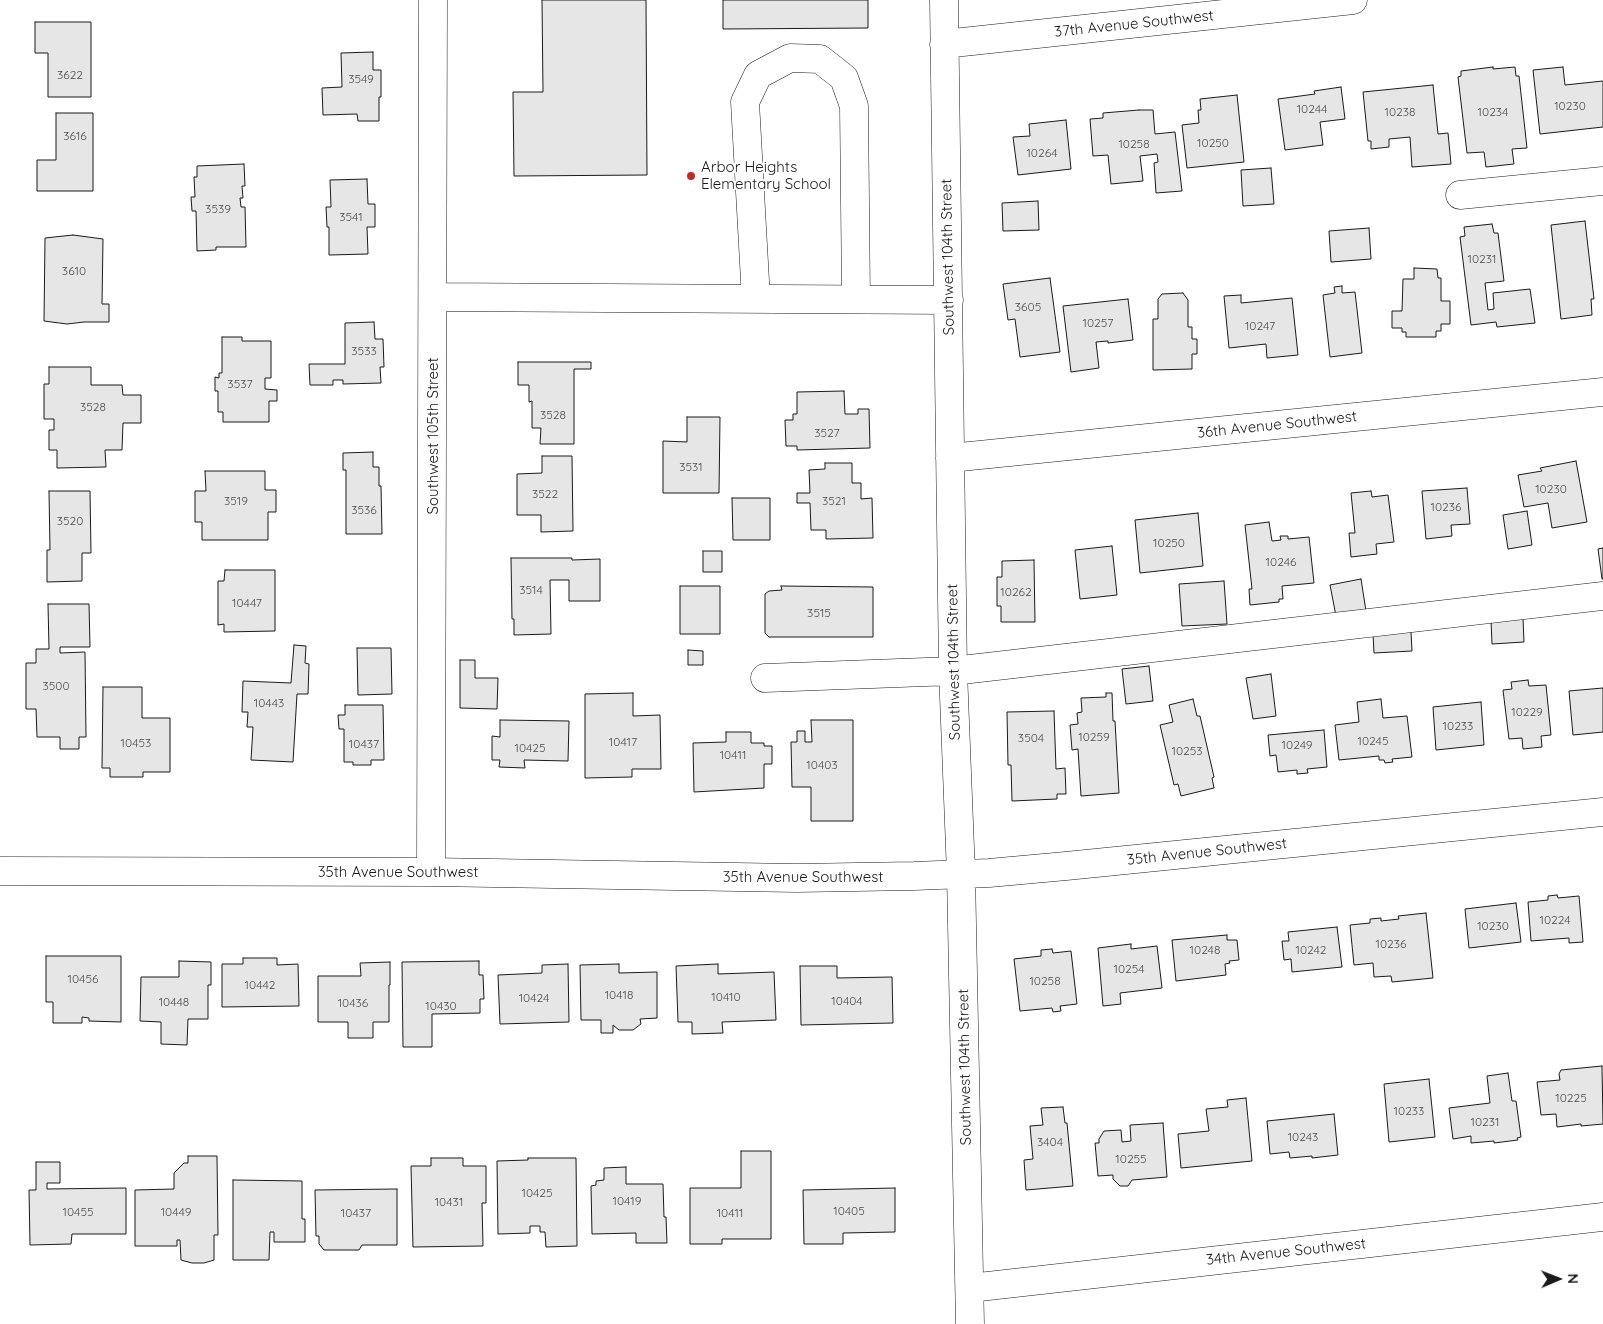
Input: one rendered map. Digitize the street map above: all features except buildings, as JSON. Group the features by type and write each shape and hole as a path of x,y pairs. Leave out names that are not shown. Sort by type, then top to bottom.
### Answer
{"street":[{"name":"Southwest 105th Street","path":"431,872 433,0"},
{"name":"Southwest 104th Street","path":"944,0 953,671 961,874 970,1324"},
{"name":"37th Avenue Southwest","path":"944,44 1353,0"},
{"path":"756,299 745,102 758,75 790,58 820,59 844,78 854,106 856,299"},
{"path":"1460,195 1603,181"},
{"path":"433,297 949,300"},
{"name":"36th Avenue Southwest","path":"950,458 1603,392"},
{"path":"765,678 953,671 1603,596"},
{"name":"35th Avenue Southwest","path":"0,871 431,872 797,878 989,873 1603,812"},
{"name":"34th Avenue Southwest","path":"970,1288 1603,1217"}],"place":[{"name":"Arbor Heights Elementary School","path":"691,176"}]}
